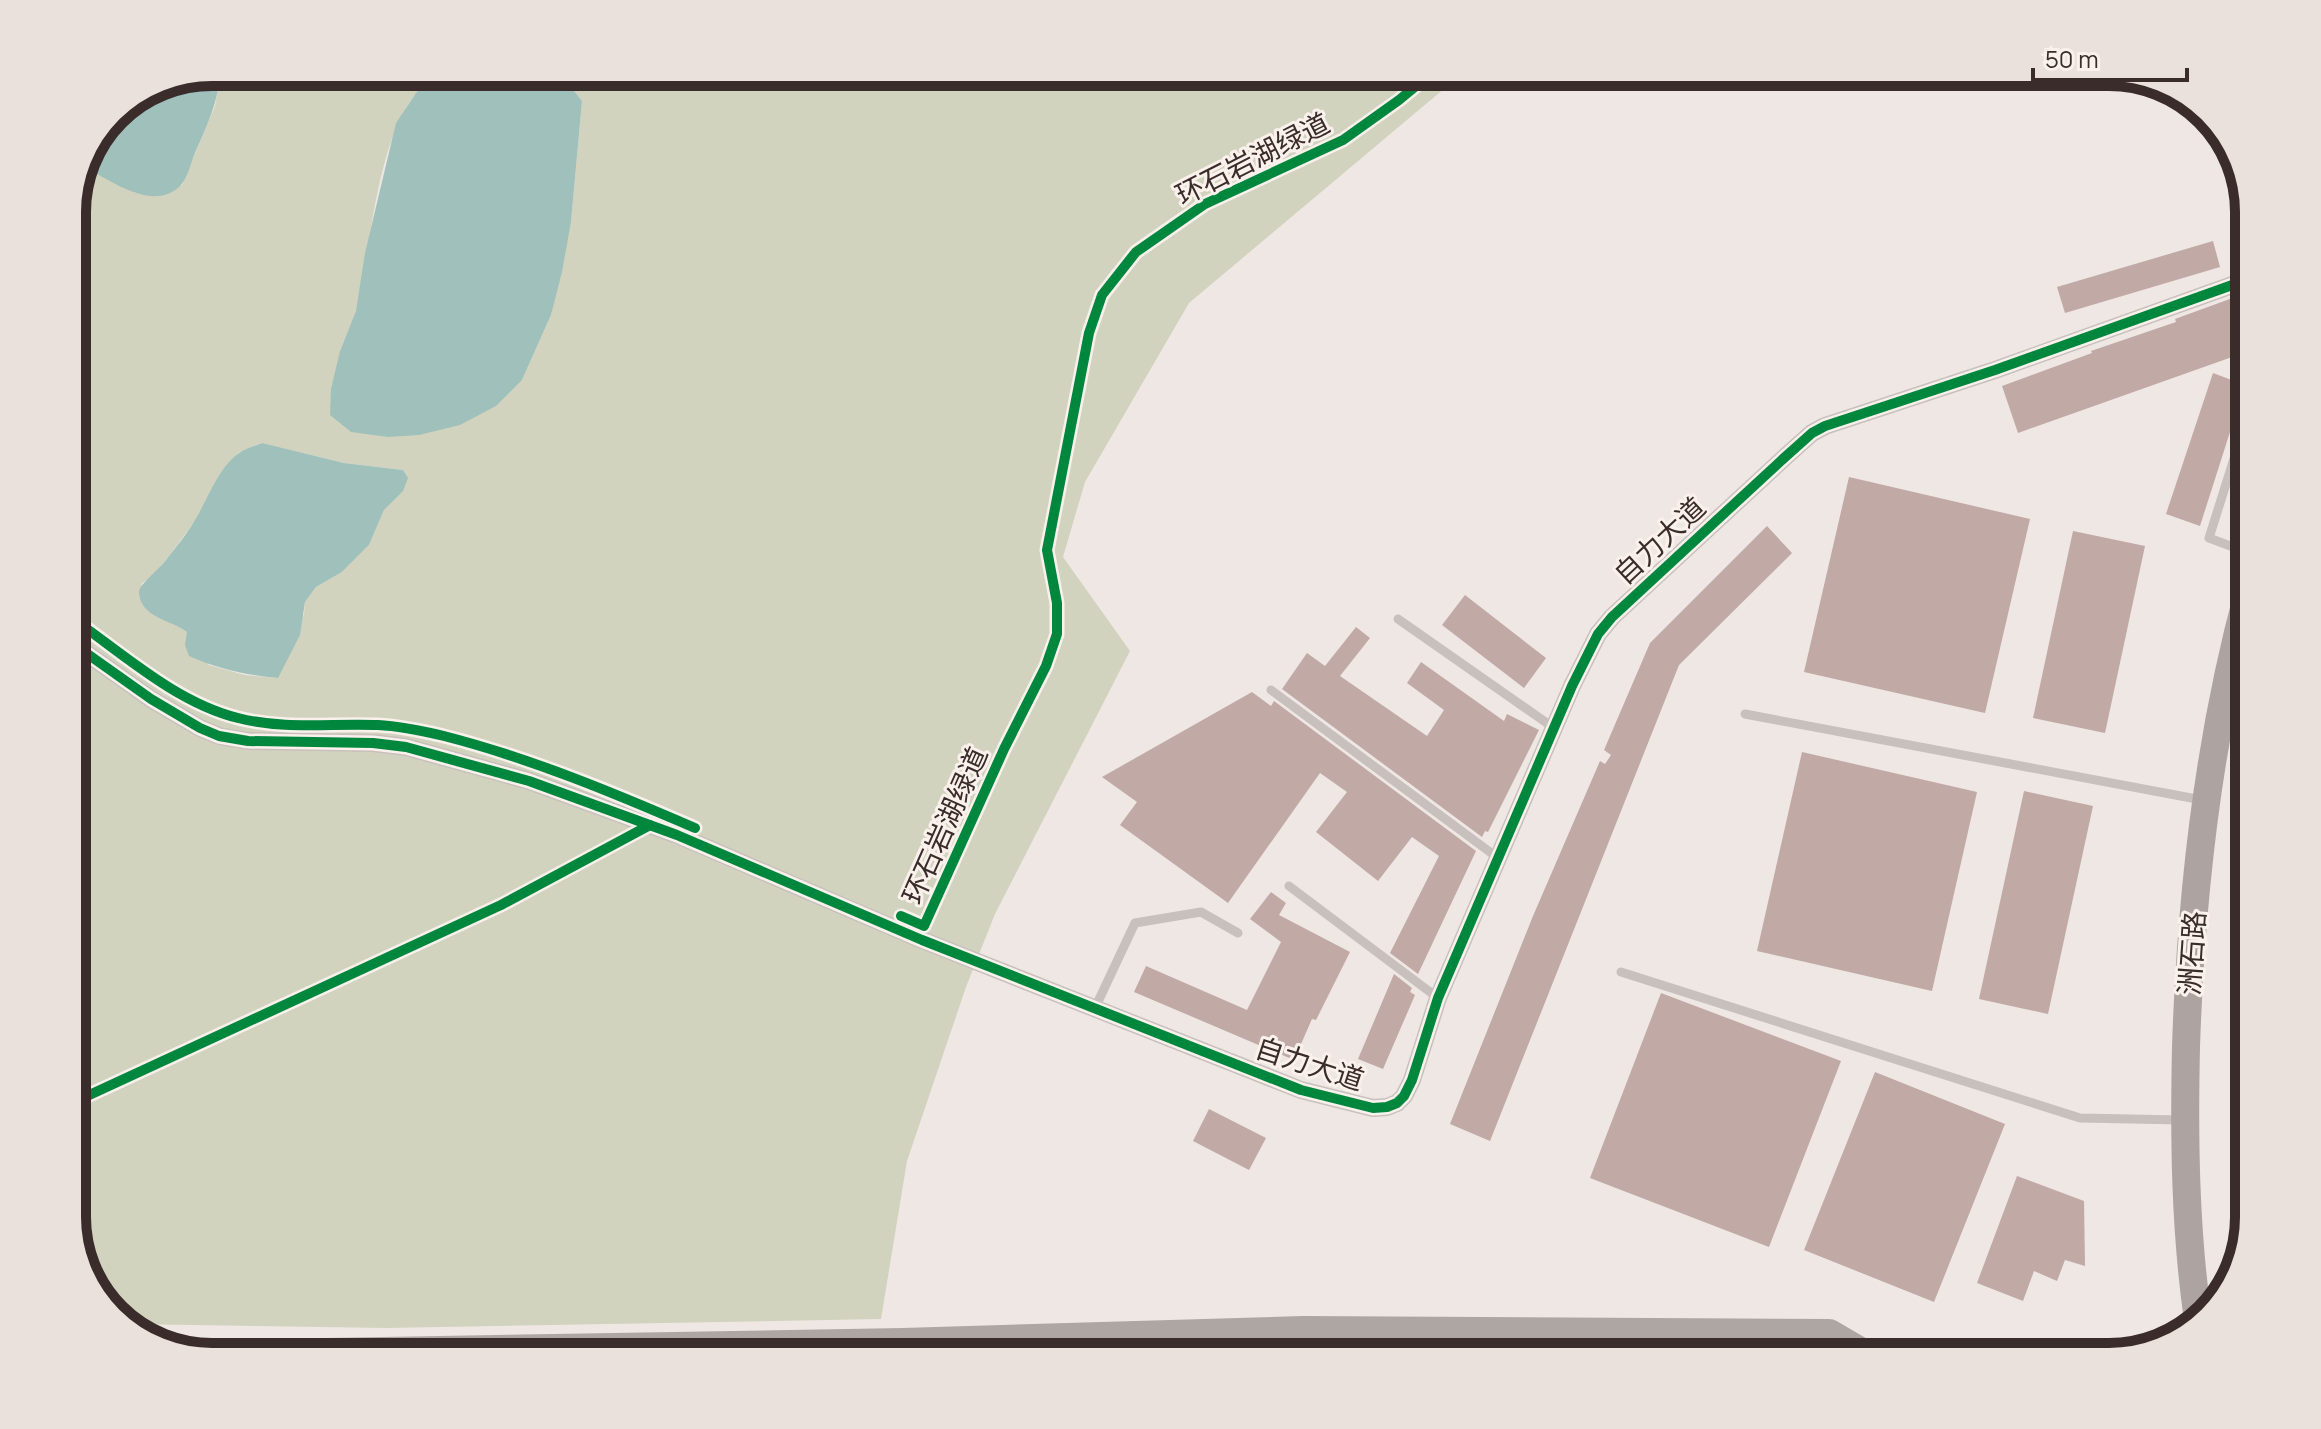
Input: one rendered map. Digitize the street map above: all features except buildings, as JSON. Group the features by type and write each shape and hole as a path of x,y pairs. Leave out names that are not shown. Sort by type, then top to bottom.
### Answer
{"highway":[{"path":"940,1343 1349,1332 1829,1335 1843,1343"}],"main road":[{"name":"洲石路","path":"2197,1307 2187,1206 2184,1120 2191,955 2205,801 2217,724 2235,649"}],"street":[{"name":"自力大道","path":"86,653 163,707 219,736 248,741 373,743 406,747 529,781 677,835 922,940 1301,1090 1373,1108 1387,1107 1404,1096 1438,998 1554,728 1588,652 1612,617 1812,433 1843,419 1995,370 2235,284"}],"lane":[{"path":"2235,455 2209,538 2235,548"},
{"path":"1398,619 1554,728"},
{"path":"1271,690 1498,858"},
{"path":"1745,714 2205,801"},
{"path":"1289,886 1438,998"},
{"path":"1095,1008 1135,923 1201,912 1238,933"},
{"path":"1621,972 2080,1118 2184,1120"}],"green space":[{"path":"216,86 424,86 404,111 391,142 373,214 356,311 340,351 522,380 551,315 571,222 582,101 557,86 1447,86 1189,303 1085,482 1063,557 1130,651 995,914 966,987 907,1161 881,1319 386,1328 147,1324 117,1300 99,1273 86,1226 86,203 93,172 136,193 182,185 215,106","holes":["261,443 344,463 403,470 407,478 402,491 384,510 369,545 342,572 316,587 305,602 304,614 277,678 245,675 209,665 188,632 174,622 141,584 157,572 195,521 238,453"]}],"water":[{"path":"216,86 214,106 182,184 169,194 157,196 121,187 93,172 107,142 123,123 142,107 164,96 187,88"},
{"path":"423,86 572,88 582,101 571,222 562,272 551,315 522,380 496,406 460,425 419,435 388,437 351,432 330,415 331,389 340,351 356,311 365,253 396,123"},
{"path":"262,443 344,463 403,470 408,478 403,491 384,510 369,545 342,572 316,587 305,602 300,635 278,678 232,671 189,656 185,645 187,632 145,608 139,592 188,530 225,467 239,453"}],"cycle path":[{"name":"环石岩湖绿道","path":"901,916 924,926 1004,749 1046,666 1057,634 1057,603 1047,550 1089,333 1102,295 1136,252 1205,204 1343,140 1416,86"},
{"path":"86,653 151,699 219,736 248,741 373,743 406,747 529,781 677,835 922,940 1301,1090 1373,1108 1387,1107 1404,1096 1412,1080 1438,998 1572,686 1598,634 1612,617 1784,458 1812,433 1825,426 1995,370 2235,284"},
{"path":"86,628 151,676 215,711 273,724 386,726 444,736 603,789 695,828"},
{"path":"86,1097 501,905 650,825"}]}
